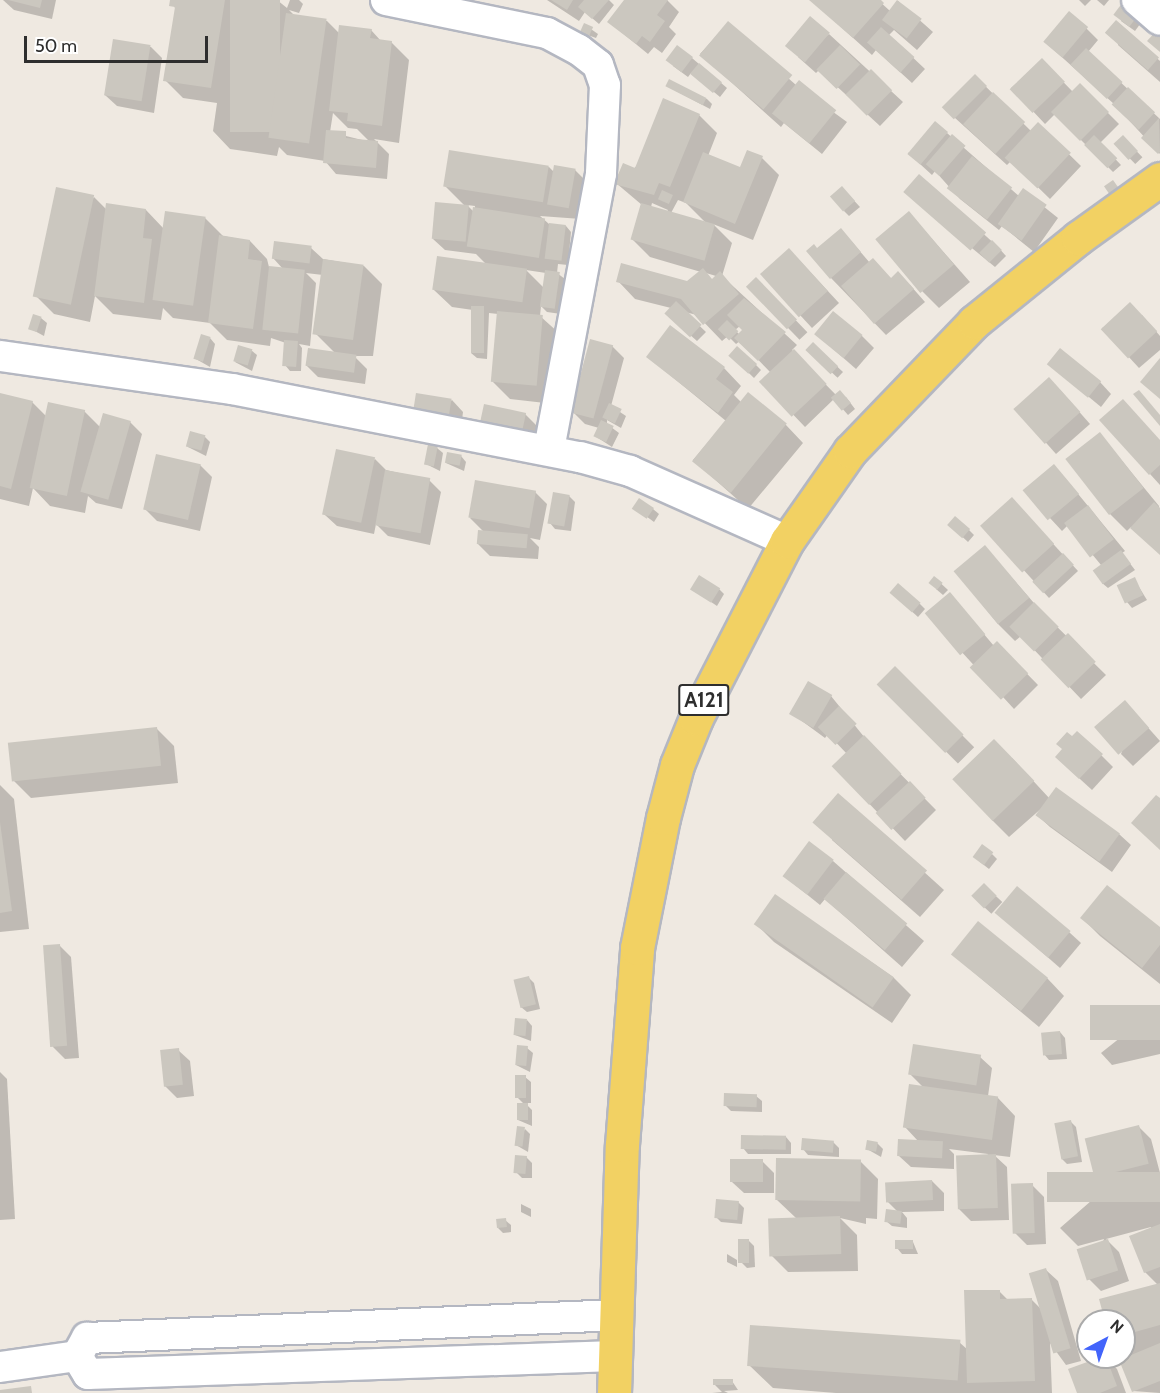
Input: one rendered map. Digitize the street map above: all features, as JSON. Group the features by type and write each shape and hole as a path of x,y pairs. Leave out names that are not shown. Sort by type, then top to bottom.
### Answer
{"main road":[{"name":"A121","path":"614,1393 628,1029 650,876 677,765 696,718 787,541 850,451 974,322 1070,244 1160,179"}],"street":[{"path":"386,0 547,33 579,50 598,65 605,85 601,174 549,450"},
{"path":"1137,0 1160,20"},
{"path":"0,356 232,389 549,450 630,471 787,541"},
{"path":"77,1356 87,1338 617,1315"},
{"path":"77,1356 88,1374 615,1356"},
{"path":"0,1367 77,1356"}],"building":[{"path":"8,0 42,0 40,8"},
{"path":"170,0 225,0 211,88 163,81 175,7 169,6"},
{"path":"230,0 280,0 280,132 230,132"},
{"path":"551,0 573,0 567,10"},
{"path":"584,0 609,0 592,19 578,7"},
{"path":"624,0 668,0 657,15 665,21 650,42 642,36 636,44 607,22"},
{"path":"809,0 881,0 884,3 853,38"},
{"path":"897,0 922,19 907,39 882,20"},
{"path":"1123,2 1139,14 1129,27 1113,15"},
{"path":"1069,11 1088,27 1062,58 1043,42"},
{"path":"286,13 327,19 309,143 268,138"},
{"path":"810,16 830,33 805,63 785,46"},
{"path":"1116,20 1159,57 1148,70 1105,33"},
{"path":"728,21 792,75 763,109 699,55"},
{"path":"584,23 593,27 589,37 580,33"},
{"path":"339,25 372,29 370,38 392,41 382,126 347,121 348,113 329,111"},
{"path":"881,27 914,57 900,73 867,43"},
{"path":"1158,29 1160,31 1160,52 1147,41"},
{"path":"113,39 151,45 142,101 104,95"},
{"path":"677,45 693,57 682,72 666,60"},
{"path":"840,45 860,64 837,89 816,69"},
{"path":"1086,48 1123,82 1107,99 1070,65"},
{"path":"1042,58 1065,82 1033,113 1010,89"},
{"path":"699,63 722,82 713,93 690,74"},
{"path":"871,69 892,90 867,116 846,94"},
{"path":"975,74 987,86 954,119 942,107"},
{"path":"669,79 706,98 703,105 665,86"},
{"path":"799,80 836,110 809,144 772,113"},
{"path":"1080,83 1109,112 1080,141 1051,112"},
{"path":"1128,87 1155,112 1139,130 1112,105"},
{"path":"993,92 1025,122 995,154 963,124"},
{"path":"663,98 700,114 670,187 659,183 654,195 614,184 623,163 635,168"},
{"path":"1159,118 1160,152 1158,154 1141,138"},
{"path":"935,121 948,132 920,165 907,154"},
{"path":"1038,122 1071,153 1037,189 1005,158"},
{"path":"326,130 346,131 346,138 378,141 376,168 323,163"},
{"path":"952,134 966,146 939,176 926,164"},
{"path":"1094,135 1117,158 1107,168 1084,145"},
{"path":"1123,135 1138,151 1128,160 1113,144"},
{"path":"449,150 549,166 543,202 443,187"},
{"path":"747,150 763,156 735,224 683,202 703,152 740,167"},
{"path":"972,156 1012,187 987,220 947,188"},
{"path":"554,165 576,169 569,208 547,204"},
{"path":"919,174 986,232 970,251 903,192"},
{"path":"1113,180 1120,190 1111,196 1104,186"},
{"path":"842,186 855,201 843,212 830,196"},
{"path":"56,187 94,195 71,305 33,297"},
{"path":"1023,188 1047,205 1022,241 998,224"},
{"path":"662,190 673,195 669,204 658,199"},
{"path":"435,202 469,205 466,242 432,239"},
{"path":"106,203 146,209 143,238 152,239 144,303 94,296"},
{"path":"641,203 715,224 705,261 631,240"},
{"path":"473,207 545,218 539,258 467,247"},
{"path":"165,211 206,217 193,306 152,300"},
{"path":"909,211 954,265 920,293 875,239"},
{"path":"549,223 566,225 561,261 545,259"},
{"path":"841,228 861,252 830,279 806,251 814,244 817,248"},
{"path":"219,235 250,240 248,259 262,261 253,329 208,323"},
{"path":"992,240 1002,250 989,263 979,253"},
{"path":"274,241 312,246 310,263 272,259"},
{"path":"789,248 828,291 799,317 760,274"},
{"path":"437,256 527,269 522,302 432,290"},
{"path":"873,258 891,278 898,271 914,289 874,324 841,286"},
{"path":"323,259 364,265 353,340 312,334"},
{"path":"621,263 687,281 703,268 712,279 720,271 739,294 703,325 681,299 616,282"},
{"path":"269,266 305,270 298,333 262,330"},
{"path":"545,270 560,272 555,309 540,307"},
{"path":"756,277 797,319 787,329 746,287"},
{"path":"744,298 786,332 758,361 734,338 742,330 727,315"},
{"path":"676,301 702,325 690,337 664,313"},
{"path":"1130,302 1157,331 1128,359 1101,329"},
{"path":"471,306 484,306 484,353 471,353"},
{"path":"497,311 543,315 537,386 491,382"},
{"path":"833,311 863,335 844,358 814,334"},
{"path":"33,314 42,317 37,332 28,329"},
{"path":"727,320 738,331 729,341 718,329"},
{"path":"670,325 725,367 716,379 733,392 718,413 646,357"},
{"path":"201,334 211,337 203,362 193,359"},
{"path":"590,339 613,345 594,419 570,412"},
{"path":"284,340 298,341 296,367 282,366"},
{"path":"813,342 838,366 831,374 805,350"},
{"path":"238,345 252,349 248,365 233,361"},
{"path":"737,346 757,364 748,374 728,356"},
{"path":"308,348 357,355 354,373 305,366"},
{"path":"1060,348 1101,381 1088,398 1047,364"},
{"path":"794,349 827,384 792,417 759,382"},
{"path":"1160,358 1160,399 1140,382"},
{"path":"1049,377 1080,412 1045,444 1013,409"},
{"path":"840,390 851,403 842,411 831,398"},
{"path":"1139,390 1160,415 1160,426 1133,394"},
{"path":"748,392 787,423 731,493 692,461"},
{"path":"0,393 33,401 11,489 0,486"},
{"path":"416,393 452,399 449,417 413,412"},
{"path":"1123,399 1160,440 1160,465 1149,475 1099,420"},
{"path":"48,402 85,410 67,496 30,488"},
{"path":"609,403 622,409 615,423 602,418"},
{"path":"484,404 526,413 522,431 480,422"},
{"path":"103,413 131,421 108,500 80,492"},
{"path":"601,420 614,426 606,442 593,436"},
{"path":"190,431 205,435 201,451 186,446"},
{"path":"1100,432 1144,488 1109,515 1065,459"},
{"path":"428,444 438,446 434,467 424,465"},
{"path":"336,449 375,457 361,523 322,515"},
{"path":"447,452 462,455 460,466 445,463"},
{"path":"156,454 201,464 188,520 143,510"},
{"path":"1054,464 1079,494 1048,520 1023,490"},
{"path":"385,470 430,478 421,533 375,525"},
{"path":"475,480 536,491 529,528 468,517"},
{"path":"553,492 570,495 564,526 547,524"},
{"path":"1012,497 1054,544 1022,573 980,526"},
{"path":"639,498 654,508 647,519 632,509"},
{"path":"1154,502 1160,508 1160,555 1130,528"},
{"path":"1088,505 1114,539 1090,557 1064,523"},
{"path":"955,516 970,529 962,538 947,525"},
{"path":"478,530 528,534 527,548 477,544"},
{"path":"985,545 1029,598 998,624 954,571"},
{"path":"1121,550 1131,564 1103,584 1093,571"},
{"path":"1063,553 1074,565 1043,593 1032,582"},
{"path":"699,575 720,588 711,603 690,589"},
{"path":"934,576 943,583 937,590 928,583"},
{"path":"1135,577 1143,595 1125,603 1117,585"},
{"path":"898,583 921,603 912,612 889,593"},
{"path":"950,592 985,634 960,655 925,613"},
{"path":"1034,602 1059,627 1034,651 1009,627"},
{"path":"1068,633 1096,662 1068,688 1041,659"},
{"path":"997,641 1028,673 1001,700 970,667"},
{"path":"895,666 964,735 945,753 877,684"},
{"path":"808,681 832,695 813,728 789,714"},
{"path":"1125,700 1149,728 1118,755 1094,727"},
{"path":"839,706 857,724 835,745 818,727"},
{"path":"157,727 161,766 12,781 8,743"},
{"path":"1077,731 1103,754 1079,779 1055,757 1062,749 1056,744 1067,732 1072,736"},
{"path":"864,735 902,774 869,805 832,766"},
{"path":"994,739 1034,781 993,821 952,779"},
{"path":"910,781 926,798 891,830 876,813"},
{"path":"1056,787 1120,833 1099,862 1035,815"},
{"path":"838,793 927,870 901,900 812,822"},
{"path":"1156,795 1160,798 1160,850 1131,823"},
{"path":"0,822 12,911 0,913"},
{"path":"809,841 834,860 807,895 783,876"},
{"path":"982,844 993,852 984,865 973,857"},
{"path":"846,872 907,923 885,950 824,899"},
{"path":"984,883 997,896 984,908 971,896"},
{"path":"1107,885 1160,927 1160,945 1142,968 1080,918"},
{"path":"1017,886 1071,931 1048,958 995,913"},
{"path":"775,894 894,977 873,1007 754,924"},
{"path":"978,921 1048,978 1021,1011 951,954"},
{"path":"60,944 67,1046 50,1047 43,945"},
{"path":"529,976 536,1004 520,1008 513,980"},
{"path":"1090,1005 1160,1005 1160,1040 1090,1040"},
{"path":"515,1018 527,1019 525,1036 514,1035"},
{"path":"1060,1031 1062,1054 1043,1056 1041,1033"},
{"path":"913,1044 981,1055 976,1085 908,1075"},
{"path":"517,1045 528,1046 526,1066 515,1065"},
{"path":"179,1048 183,1085 164,1087 160,1050"},
{"path":"515,1075 526,1075 526,1098 515,1098"},
{"path":"909,1084 998,1097 992,1140 903,1128"},
{"path":"724,1093 757,1094 757,1107 724,1106"},
{"path":"517,1103 528,1103 528,1120 517,1120"},
{"path":"1071,1120 1078,1156 1061,1160 1054,1123"},
{"path":"1139,1125 1149,1164 1094,1177 1085,1139"},
{"path":"517,1126 525,1127 523,1147 515,1146"},
{"path":"741,1135 786,1136 786,1150 741,1149"},
{"path":"802,1138 834,1141 833,1153 801,1150"},
{"path":"898,1139 943,1141 942,1158 897,1156"},
{"path":"867,1140 878,1142 876,1152 865,1150"},
{"path":"996,1154 998,1208 958,1209 956,1155"},
{"path":"515,1155 527,1156 525,1174 513,1173"},
{"path":"776,1158 861,1159 860,1201 775,1200"},
{"path":"730,1159 763,1159 763,1182 730,1182"},
{"path":"1047,1172 1160,1172 1160,1202 1047,1202"},
{"path":"932,1180 933,1200 886,1202 885,1182"},
{"path":"1033,1183 1035,1233 1013,1234 1011,1184"},
{"path":"716,1199 739,1201 737,1220 714,1218"},
{"path":"886,1209 902,1211 900,1224 884,1222"},
{"path":"840,1216 841,1254 769,1256 768,1219"},
{"path":"506,1218 507,1227 497,1228 496,1219"},
{"path":"1160,1224 1160,1267 1144,1273 1129,1236"},
{"path":"738,1239 749,1239 749,1263 738,1263"},
{"path":"1108,1239 1118,1270 1087,1281 1077,1249"},
{"path":"895,1240 913,1240 913,1249 895,1249"},
{"path":"1046,1268 1071,1348 1053,1354 1029,1273"},
{"path":"1160,1283 1160,1325 1136,1332 1136,1309 1102,1309 1099,1299"},
{"path":"964,1290 1000,1290 1000,1299 1032,1298 1035,1381 967,1383"},
{"path":"750,1325 960,1340 958,1381 747,1366"},
{"path":"1160,1343 1160,1381 1132,1392 1123,1369 1136,1369 1136,1353"},
{"path":"1076,1366 1076,1369 1111,1369 1117,1386 1100,1393 1077,1393 1068,1369"},
{"path":"713,1379 733,1379 733,1385 713,1385"},
{"path":"31,1386 32,1393 0,1393 0,1390"}]}
